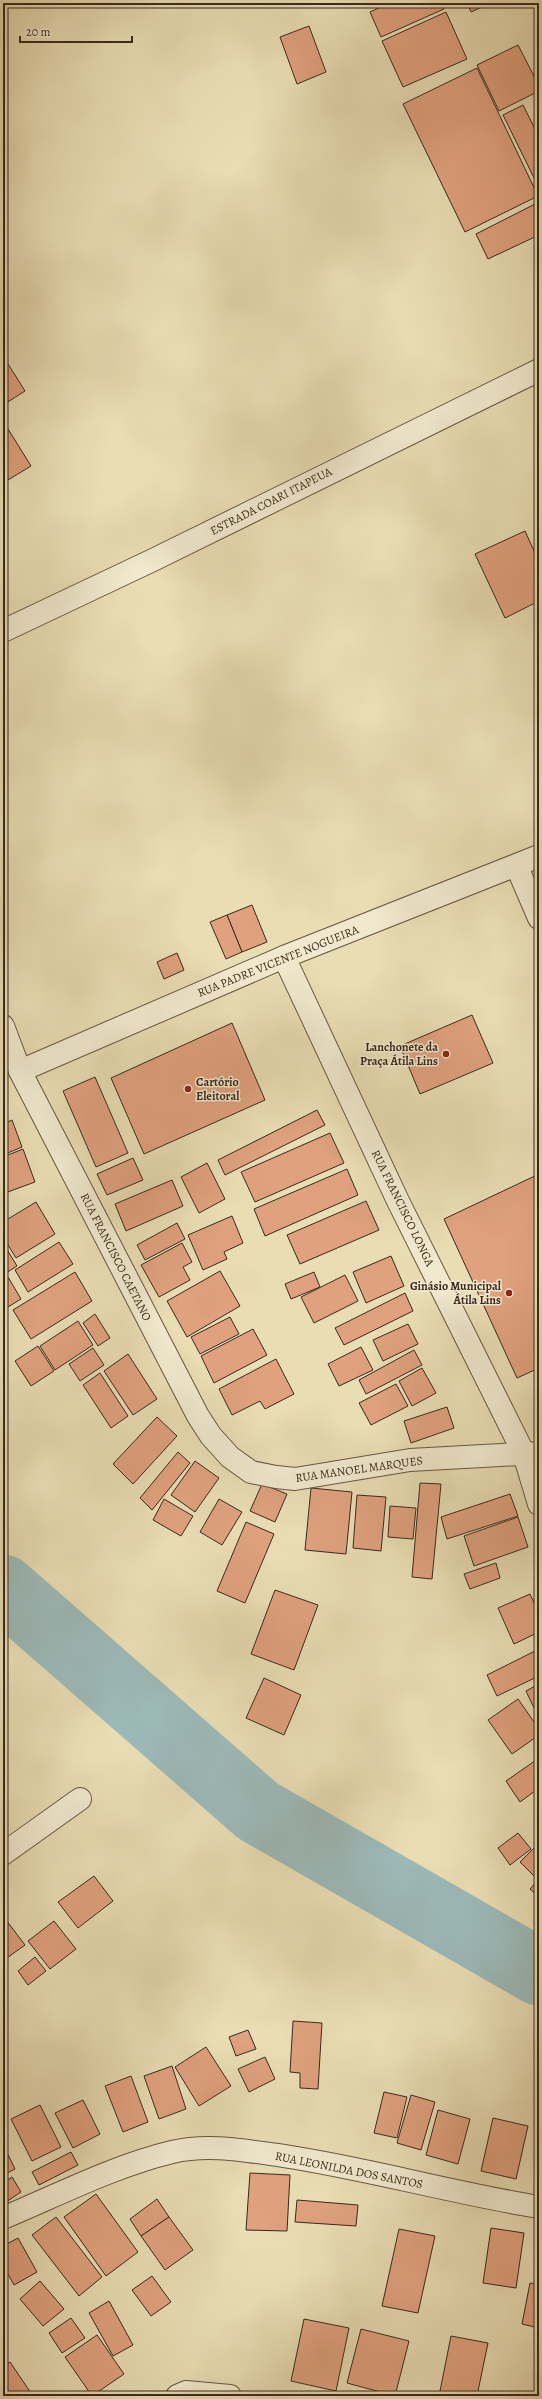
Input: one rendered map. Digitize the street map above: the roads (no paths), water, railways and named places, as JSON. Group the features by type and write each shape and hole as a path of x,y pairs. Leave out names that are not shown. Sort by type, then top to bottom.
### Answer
{"street":[{"name":"ESTRADA COARI ITAPEUA","path":"3,631 153,560 539,370"},
{"name":"RUA PADRE VICENTE NOGUEIRA","path":"20,1072 284,956 517,867 539,856"},
{"path":"517,867 539,918"},
{"name":"RUA FRANCISCO LONGA","path":"284,956 398,1201 531,1454 539,1504"},
{"name":"RUA FRANCISCO CAETANO","path":"3,1026 20,1072 198,1416 211,1436 230,1457 252,1472"},
{"name":"RUA MANOEL MARQUES","path":"252,1472 276,1477 296,1478 410,1460 531,1454"},
{"path":"3,1854 80,1799"},
{"name":"RUA LEONILDA DOS SANTOS","path":"3,2218 123,2168 173,2152 227,2148 322,2162 478,2197 539,2208"},
{"path":"176,2396 186,2392 230,2396"}],"waterway":[{"path":"3,1588 258,1811 539,1972"}],"place":[{"name":"Lanchonete da Praça Átila Lins","path":"446,1054"},
{"name":"Cartório Eleitoral","path":"188,1089"},
{"name":"Ginásio Municipal Átila Lins","path":"509,1293"}]}
